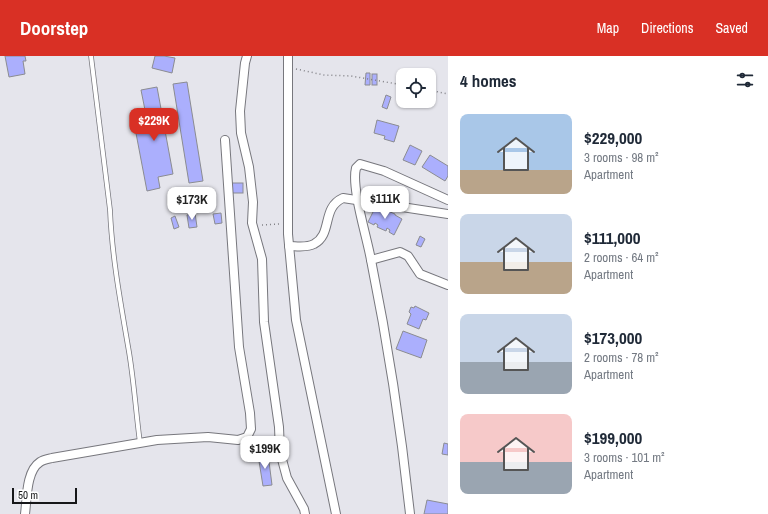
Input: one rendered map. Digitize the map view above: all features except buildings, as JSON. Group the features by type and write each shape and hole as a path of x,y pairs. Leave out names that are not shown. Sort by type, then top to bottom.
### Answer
{"street":[{"path":"248,56 245,63 240,111 241,133 249,167 253,202 252,223 262,259 264,322 279,427 280,452 287,478 304,509 305,514"},
{"path":"288,56 288,224 296,320 336,514"},
{"path":"26,514 28,482 32,472 39,462 52,458 158,440 208,437 238,440 247,437 251,428 250,413 239,347 224,140"},
{"path":"410,514 406,476 391,376 371,260 358,201 354,174 356,168 360,164 384,171 448,200"},
{"path":"289,246 309,246 320,239 327,226 329,214 337,201 343,198 448,214"},
{"path":"371,260 400,252 408,256 420,274 448,285"}],"lane":[{"path":"90,56 109,202 111,233 121,310 129,353 140,443"}],"path":[{"path":"288,68 324,75 351,76 396,84"},
{"path":"436,91 448,94"},
{"path":"252,223 266,226 288,224"}]}
